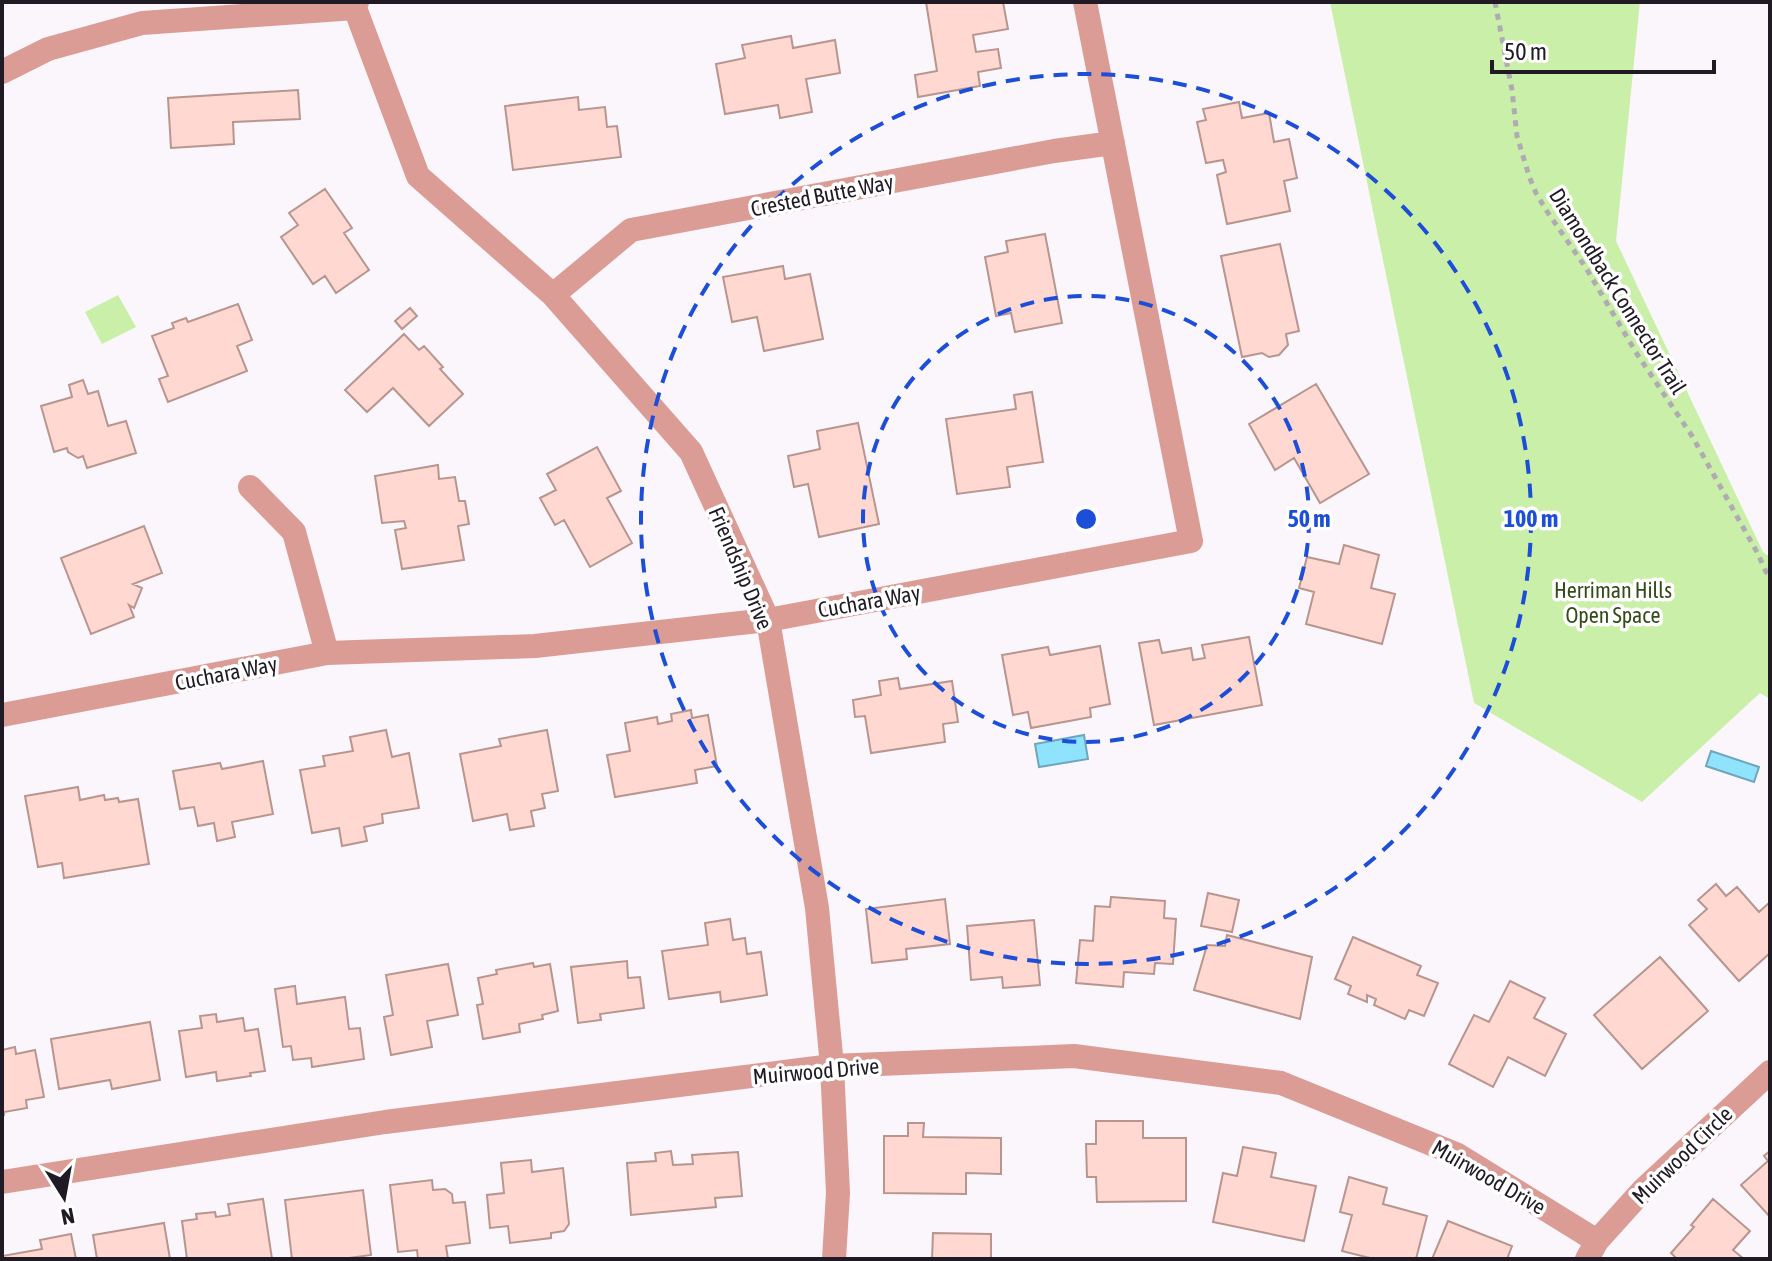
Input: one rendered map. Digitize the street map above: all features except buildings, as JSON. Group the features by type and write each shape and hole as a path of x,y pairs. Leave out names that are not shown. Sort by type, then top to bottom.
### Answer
{"street":[{"name":"Cuchara Way","path":"2,715 327,653 535,646 768,620 1191,541 1085,2"},
{"path":"2,72 48,49 142,23 356,5"},
{"name":"Friendship Drive","path":"356,5 418,176 553,295 691,452 768,620 817,908 832,1066 838,1193 834,1259"},
{"name":"Crested Butte Way","path":"553,295 631,230 1054,151 1113,143"},
{"path":"250,487 294,532 327,653"},
{"name":"Muirwood Drive","path":"2,1182 385,1122 832,1066 1074,1056 1281,1083 1456,1154 1592,1250"},
{"name":"Muirwood Circle","path":"1592,1250 1643,1190 1770,1072"}],"path":[{"name":"Diamondback Connector Trail","path":"1495,2 1512,90 1517,136 1536,193 1692,436 1770,576"}],"green space":[{"name":"Herriman Hills Open Space","path":"1330,2 1640,2 1616,241 1763,552 1770,557 1770,699 1760,693 1642,802 1474,703"},
{"path":"118,295 136,327 102,344 85,312"}],"water":[{"path":"1084,735 1088,759 1039,767 1035,744"},
{"path":"1711,751 1759,767 1754,782 1706,766"}]}
